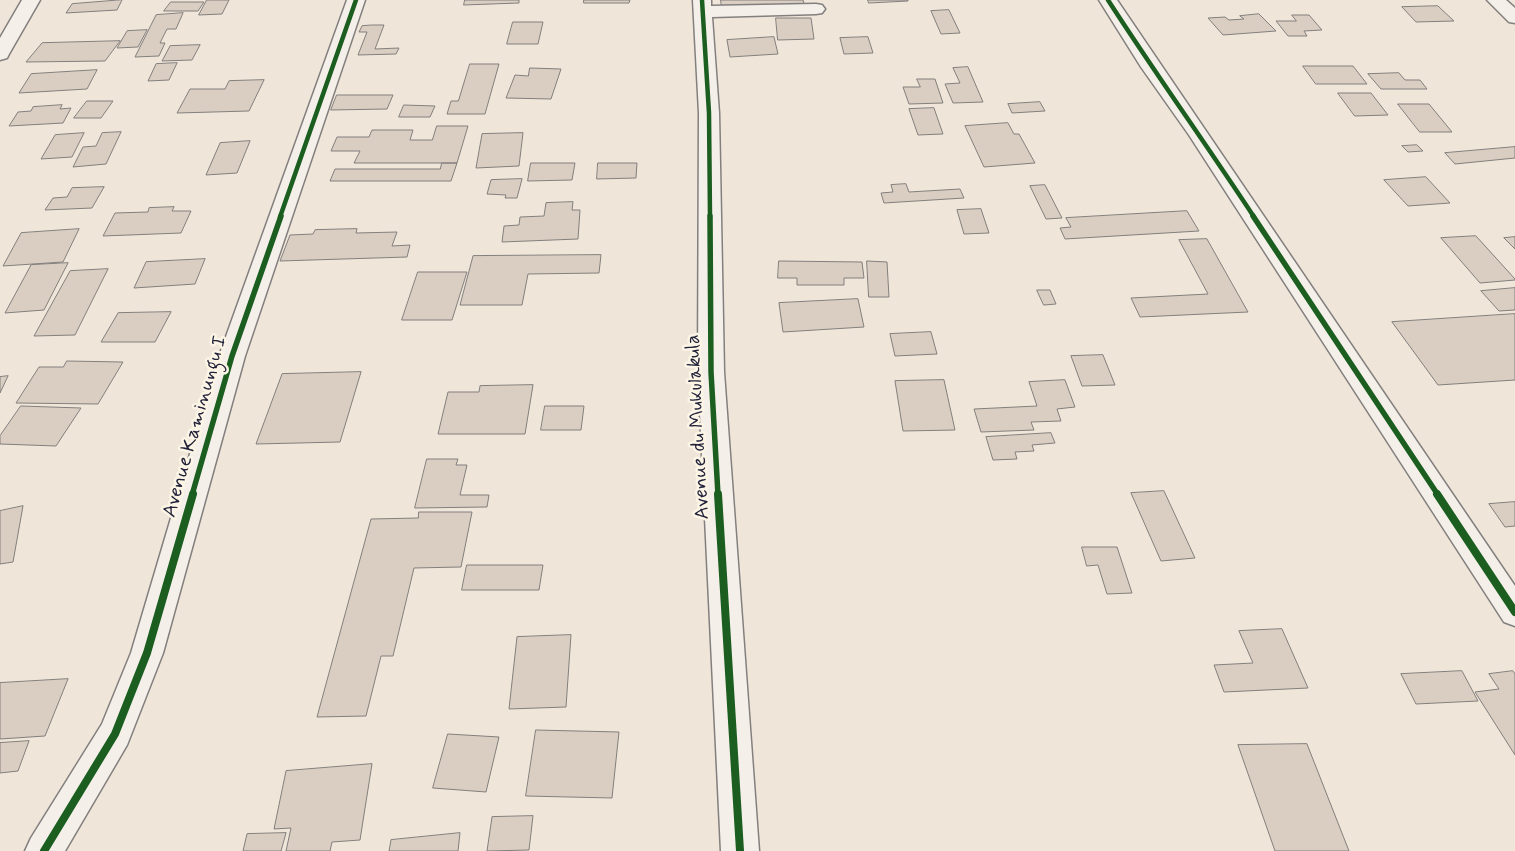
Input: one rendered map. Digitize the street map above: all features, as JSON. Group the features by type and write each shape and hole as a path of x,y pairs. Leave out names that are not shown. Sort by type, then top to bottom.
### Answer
{"street":[{"path":"0,54 31,0"},
{"name":"Avenue Kaminungu I","path":"44,851 114,734 147,653 232,356 356,0"},
{"path":"1108,0 1151,67 1200,134 1515,612"},
{"path":"1496,0 1515,18"},
{"path":"702,6 816,9"},
{"name":"Avenue du Mukulakula","path":"702,6 709,113 711,372 740,851"}],"building":[{"path":"122,0 117,10 66,13 72,4"},
{"path":"207,0 229,0 222,14 199,15"},
{"path":"465,0 519,0 519,3 464,5"},
{"path":"584,0 630,0 629,3 584,3"},
{"path":"721,0 803,0 804,4 722,8"},
{"path":"868,0 908,0 908,1 869,3"},
{"path":"171,2 204,2 198,11 164,11"},
{"path":"1438,6 1454,21 1416,22 1402,7"},
{"path":"949,10 960,33 941,34 931,11"},
{"path":"183,13 176,29 167,29 160,43 165,43 159,56 135,57 156,15"},
{"path":"1259,14 1276,31 1223,35 1208,18 1244,19 1240,16"},
{"path":"1292,15 1309,15 1322,30 1304,31 1307,36 1288,36 1276,21 1296,21"},
{"path":"776,18 811,18 814,39 778,40"},
{"path":"513,22 543,22 538,44 507,44"},
{"path":"384,25 375,49 399,48 396,54 358,55 367,32 359,32 362,26"},
{"path":"147,30 138,47 117,48 127,31"},
{"path":"774,37 778,54 730,57 727,40"},
{"path":"868,37 873,53 844,54 840,38"},
{"path":"120,41 105,61 26,62 42,43"},
{"path":"200,45 192,60 162,61 170,46"},
{"path":"177,63 169,80 148,81 156,64"},
{"path":"470,64 499,64 485,114 447,114 451,101 458,101"},
{"path":"1303,66 1353,66 1367,84 1316,84"},
{"path":"968,67 983,102 953,103 945,84 960,83 953,68"},
{"path":"530,68 561,69 551,99 506,98 515,75 528,76"},
{"path":"97,70 87,89 19,93 31,74"},
{"path":"1399,73 1405,80 1420,80 1427,89 1381,89 1368,74"},
{"path":"917,79 935,79 943,103 909,104 903,87 920,87"},
{"path":"264,80 249,111 177,113 190,89 225,89 229,81"},
{"path":"1338,93 1371,93 1388,115 1355,116"},
{"path":"337,95 393,95 387,109 331,110"},
{"path":"87,101 113,101 101,118 74,118"},
{"path":"1040,102 1045,111 1012,113 1008,104"},
{"path":"1398,104 1429,104 1452,132 1420,132"},
{"path":"62,105 60,109 71,108 63,123 9,126 18,112 31,111 33,107"},
{"path":"404,105 435,106 430,117 399,117"},
{"path":"934,108 943,134 918,135 909,109"},
{"path":"1008,123 1014,134 1019,134 1035,163 984,167 965,126"},
{"path":"437,126 468,126 457,163 354,163 360,151 331,151 337,137 369,137 372,130 413,130 410,140 432,140"},
{"path":"121,132 106,164 73,167 83,147 96,146 102,133"},
{"path":"84,133 72,157 41,159 55,135"},
{"path":"523,133 519,166 476,168 482,134"},
{"path":"250,141 237,173 206,175 220,143"},
{"path":"1417,145 1423,151 1408,152 1402,146"},
{"path":"1515,147 1515,158 1455,164 1445,153"},
{"path":"442,163 457,163 451,181 330,181 335,169 440,169"},
{"path":"531,163 575,163 572,180 528,181"},
{"path":"598,163 637,163 636,178 597,179"},
{"path":"1426,177 1450,203 1408,206 1384,180"},
{"path":"522,179 517,198 505,198 506,195 487,194 491,180"},
{"path":"906,184 909,192 960,189 964,198 884,203 881,193 893,192 891,185"},
{"path":"1045,185 1062,218 1046,219 1030,186"},
{"path":"104,187 92,208 45,210 53,198 67,197 72,188"},
{"path":"573,202 572,210 580,210 578,239 502,242 504,226 519,225 520,217 544,216 546,203"},
{"path":"174,207 172,211 191,211 181,233 103,236 115,213 148,212 149,208"},
{"path":"981,209 989,233 964,234 957,210"},
{"path":"1187,211 1199,231 1065,239 1060,228 1071,227 1066,218"},
{"path":"79,229 63,262 3,266 21,233"},
{"path":"357,229 356,233 397,232 392,246 410,245 407,257 280,261 290,235 313,234 315,230"},
{"path":"1476,236 1515,280 1480,283 1441,238"},
{"path":"1515,237 1515,249 1504,238"},
{"path":"1207,239 1248,312 1140,317 1131,298 1208,294 1179,240"},
{"path":"601,255 599,273 528,274 522,305 460,305 473,256"},
{"path":"205,259 195,284 134,288 146,262"},
{"path":"779,261 862,262 864,278 844,278 844,285 797,285 797,278 778,278"},
{"path":"867,261 887,262 889,297 869,297"},
{"path":"68,263 44,310 5,313 31,265"},
{"path":"108,269 75,335 34,336 70,271"},
{"path":"418,272 467,272 452,320 402,320"},
{"path":"1515,288 1515,310 1499,311 1481,291"},
{"path":"1037,290 1050,290 1056,304 1044,305"},
{"path":"858,299 864,327 783,332 779,303"},
{"path":"171,312 155,342 101,342 118,313"},
{"path":"1515,314 1515,380 1438,385 1392,322"},
{"path":"931,332 937,354 895,356 890,334"},
{"path":"1103,355 1115,385 1082,386 1071,356"},
{"path":"67,361 123,362 98,404 16,403 39,367 63,367"},
{"path":"361,372 340,442 256,444 282,374"},
{"path":"8,376 0,393 0,377"},
{"path":"944,380 955,430 903,431 895,381"},
{"path":"1065,380 1075,407 1057,409 1061,421 1031,422 1034,430 981,432 974,409 1037,406 1029,382"},
{"path":"533,385 525,434 438,434 448,392 479,392 480,386"},
{"path":"21,406 81,408 56,446 0,444 0,436"},
{"path":"545,406 584,406 581,430 541,430"},
{"path":"1051,433 1055,443 1032,445 1034,451 1015,452 1017,459 993,460 986,437"},
{"path":"427,459 458,459 456,465 467,465 460,495 489,495 487,507 415,508"},
{"path":"1164,491 1195,558 1161,561 1131,493"},
{"path":"1515,502 1515,526 1505,527 1489,504"},
{"path":"23,506 13,562 0,564 0,511"},
{"path":"419,512 472,512 461,567 414,568 393,656 381,656 366,716 317,717 371,519 418,518"},
{"path":"1082,547 1117,547 1132,593 1107,594 1098,565 1087,566"},
{"path":"467,565 543,565 539,590 462,590"},
{"path":"1282,629 1308,688 1224,692 1214,665 1253,663 1239,631"},
{"path":"571,635 566,707 509,709 517,637"},
{"path":"1462,671 1478,701 1416,704 1401,674"},
{"path":"1513,671 1515,674 1515,755 1475,692 1499,689 1489,674"},
{"path":"68,679 45,736 0,739 0,683"},
{"path":"536,730 619,732 612,798 526,796"},
{"path":"448,734 499,737 486,792 433,788"},
{"path":"29,741 18,771 0,773 0,743"},
{"path":"1307,744 1349,851 1275,851 1238,745"},
{"path":"372,764 360,840 332,842 330,851 286,851 291,828 274,829 286,771"},
{"path":"533,816 529,850 487,851 492,817"},
{"path":"286,833 281,851 243,851 247,834"},
{"path":"460,833 458,851 389,851 391,840"}],"cycle path":[{"path":"44,851 115,734 147,653 232,356 356,0"},
{"path":"702,0 709,113 711,372 740,851"},
{"path":"1108,0 1151,67 1199,134 1515,612"}]}
